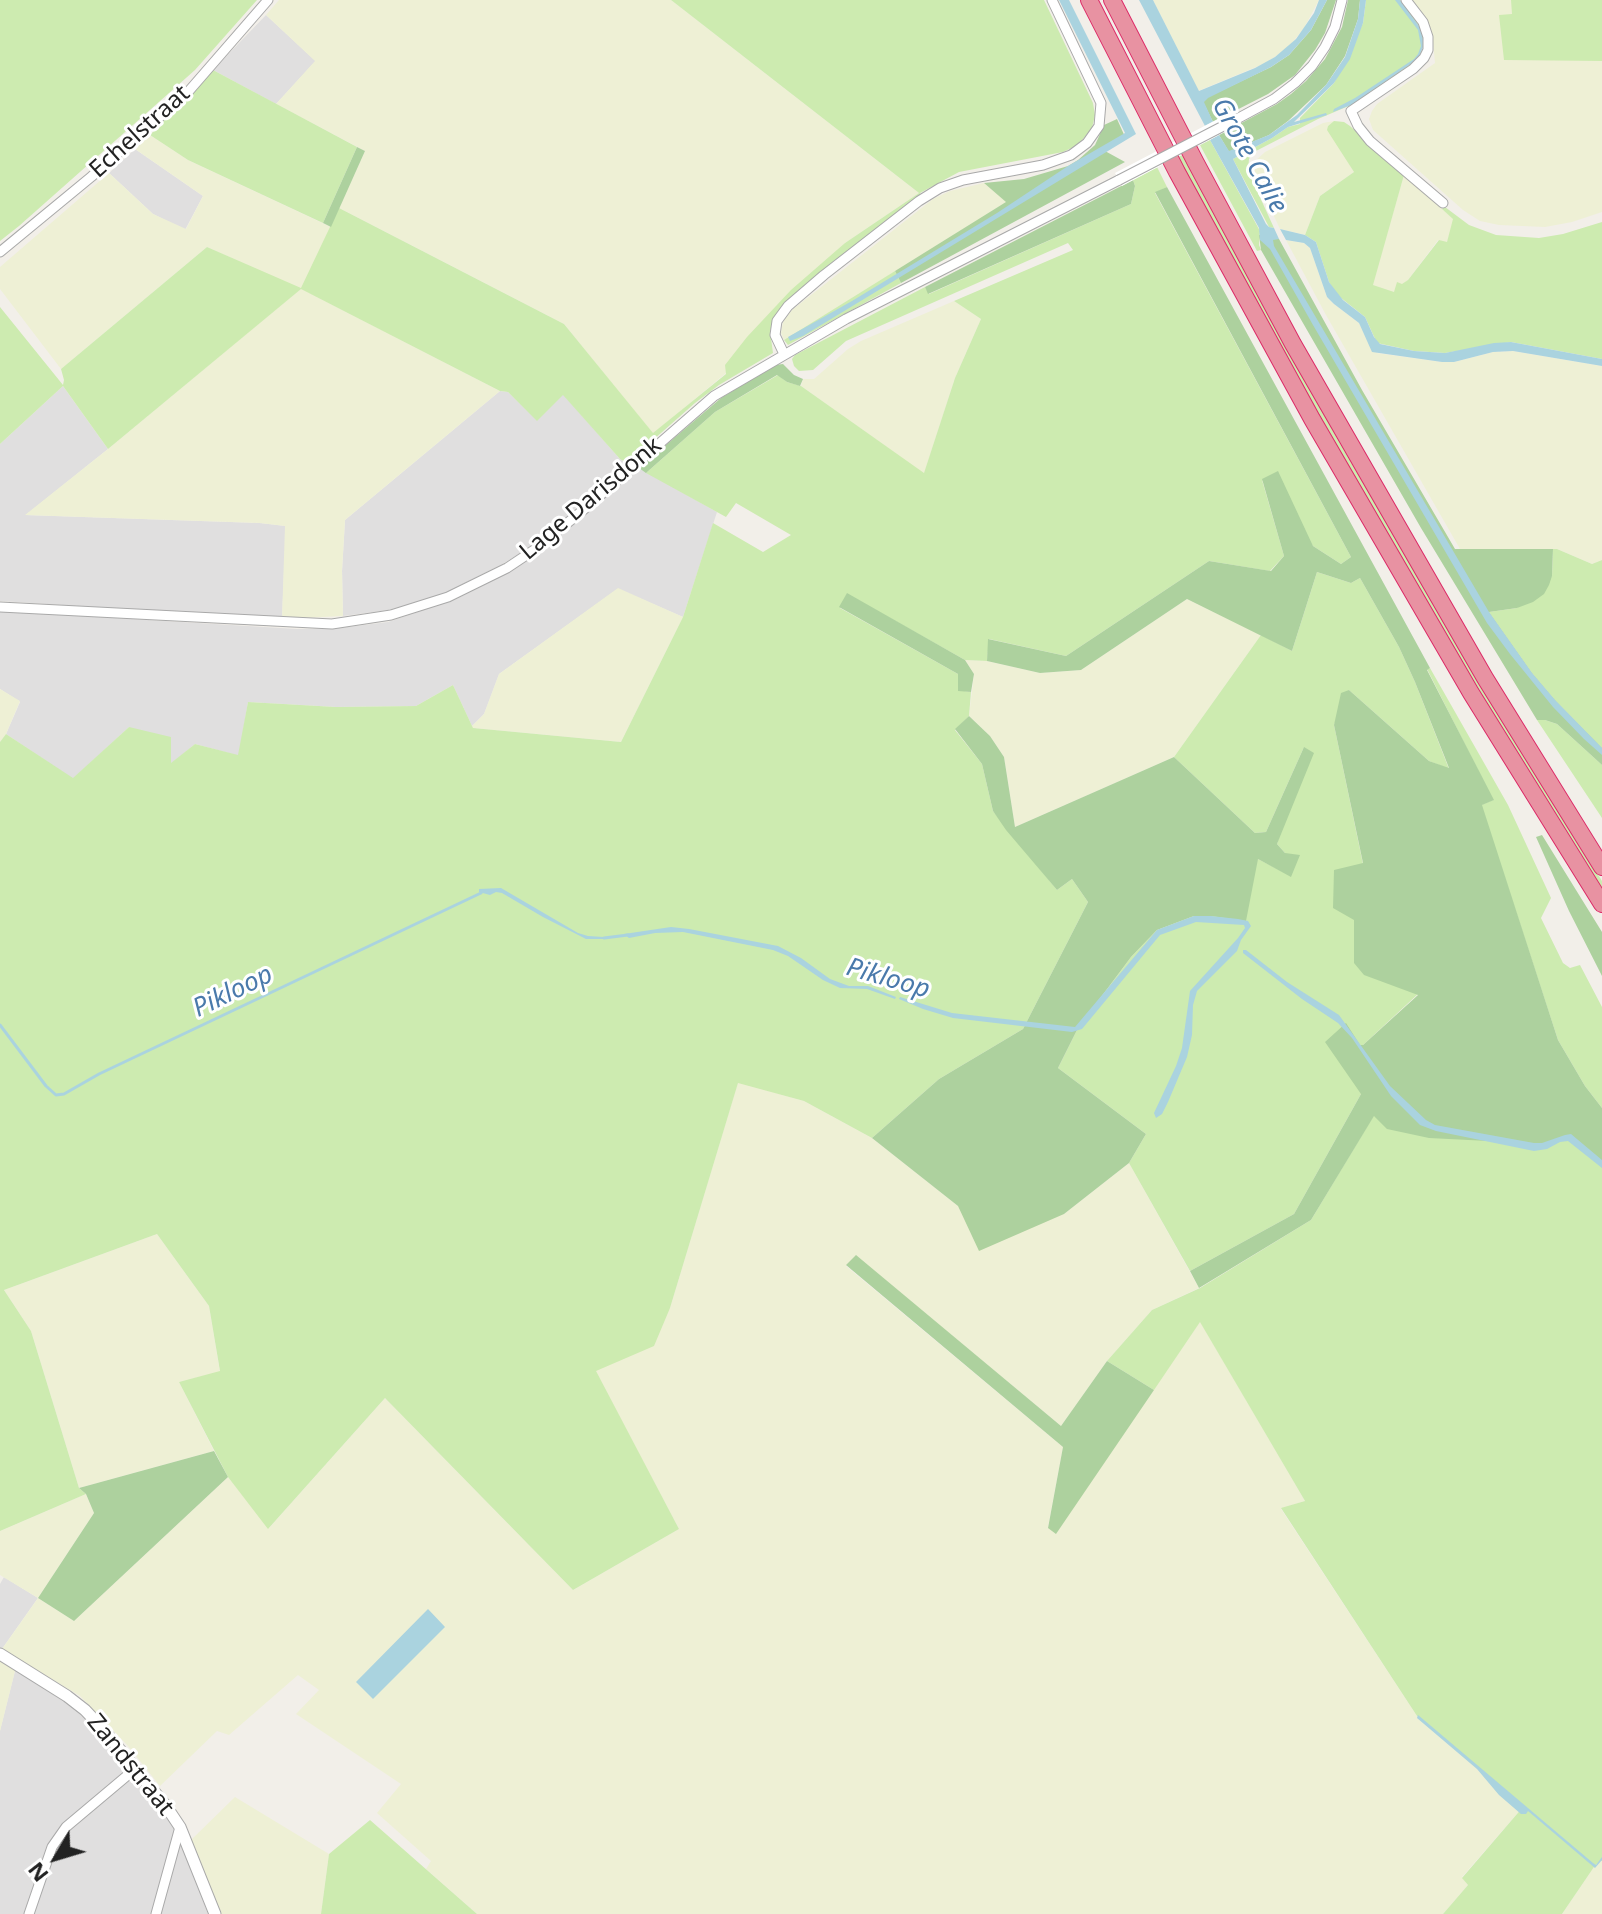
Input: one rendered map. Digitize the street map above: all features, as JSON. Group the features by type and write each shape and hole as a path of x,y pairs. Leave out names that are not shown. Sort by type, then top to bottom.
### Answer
{"highway":[{"path":"1089,0 1177,172 1312,419 1471,693 1602,904"},
{"path":"1112,0 1293,344 1485,678 1602,867"}],"street":[{"name":"Echelstraat","path":"0,252 188,92 268,0"},
{"path":"784,354 775,335 777,321 788,306 919,201 940,188 963,180 1043,165 1071,155 1087,143 1099,126 1101,103 1052,0"},
{"name":"Lage Darisdonk","path":"0,607 332,624 391,615 448,597 507,568 537,548 714,396 846,319 1274,99 1312,66 1335,27 1342,0"},
{"path":"1406,0 1426,29 1429,43 1424,58 1413,69 1351,111 1370,141 1443,203"},
{"name":"Zandstraat","path":"0,1654 67,1696 103,1729 180,1827 215,1914"},
{"path":"29,1914 52,1847 66,1827 135,1769"},
{"path":"156,1914 180,1827"}],"shaded area":[{"path":"266,15 316,61 276,104 213,70"},
{"path":"135,149 203,196 185,230 153,214 109,173"},
{"path":"63,386 108,449 26,515 286,526 282,619 0,601 0,444"},
{"path":"500,391 508,392 537,420 563,394 620,459 627,463 532,546 501,565 430,599 389,610 343,616 345,520"},
{"path":"639,468 717,512 683,617 618,589 499,674 484,714 472,726 453,685 416,706 336,707 248,702 239,756 195,744 171,764 129,727 73,779 6,734 20,702 0,689 0,611 297,629 388,622 456,599 509,572 561,534"},
{"path":"4,1577 38,1598 2,1649 0,1584"},
{"path":"16,1667 75,1706 104,1734 175,1824 208,1914 0,1914 0,1731"}],"green space":[{"path":"0,0 257,0 195,70 0,241"},
{"path":"279,0 671,0 919,193 845,243 726,373 653,434 564,324 339,208 365,151 276,104 315,61 266,15"},
{"path":"671,0 1044,0 1093,103 1095,115 1092,128 1078,145 1063,152 959,172 920,193 921,196 850,249 775,317 770,331 773,353 695,403 627,463 563,395 537,421 508,392 500,391 301,289 108,449 63,386 0,444 0,307 63,385 61,369 207,247 301,288 339,208 564,324 653,433 726,374 725,365 791,290 845,243 919,193"},
{"path":"1153,0 1319,0 1304,28 1288,48 1266,63 1198,91"},
{"path":"1327,0 1336,0 1325,33 1295,75 1268,94 1213,122 1203,102 1289,55 1311,30"},
{"path":"1348,0 1360,0 1358,19 1345,56 1326,85 1269,135 1229,152 1219,135 1277,104 1306,81 1325,59 1342,27"},
{"path":"1366,0 1400,0 1417,22 1423,37 1421,52 1410,65 1351,105 1254,152 1249,159 1248,171 1274,228 1269,227 1233,159 1288,127 1300,124 1300,118 1334,83 1363,23"},
{"path":"1412,0 1602,0 1602,212 1545,227 1480,221 1463,210 1373,130 1369,119 1377,104 1435,63 1429,25"},
{"path":"1511,0 1602,0 1602,61 1504,60 1499,15 1512,14"},
{"path":"213,70 357,147 323,223 188,160 150,135"},
{"path":"1117,119 1126,139 1105,151 1125,162 901,283 895,271 1006,202 984,183 1024,179 1068,166 1095,145 1104,125"},
{"path":"1334,121 1328,126 1354,172 1320,196 1305,235 1280,229 1255,176 1254,162 1265,152 1323,123"},
{"path":"1334,121 1350,126 1404,175 1373,285 1394,292 1397,282 1402,284 1408,280 1439,240 1447,242 1453,219 1442,209 1445,207 1469,225 1496,235 1539,238 1602,222 1602,359 1511,342 1445,353 1414,351 1377,343 1365,317 1336,294 1316,242 1305,235 1320,196 1354,172 1327,130"},
{"path":"150,135 188,160 331,227 302,289 500,391 345,520 343,616 282,619 285,526 25,515 300,289 207,247 61,369 0,289 0,267 109,173 153,214 186,229 203,196 135,149"},
{"path":"1210,140 1260,231 1261,250 1257,251 1200,145"},
{"path":"357,147 365,151 331,227 323,223"},
{"path":"1183,155 1339,442 1524,756 1602,881 1602,890 1520,759 1335,445 1178,157"},
{"path":"1157,167 1167,187 1155,193 1351,557 1341,564 1313,546 1262,480 1284,556 1270,571 1209,561 1066,656 989,639 987,661 965,660 847,594 840,608 958,674 958,690 971,692 969,716 955,730 982,764 993,811 1057,890 1072,879 1088,902 1023,1029 939,1079 872,1138 804,1101 738,1083 670,1308 654,1346 596,1371 679,1529 573,1590 385,1398 268,1529 228,1477 179,1382 220,1371 209,1306 157,1234 4,1290 31,1331 79,1488 86,1494 0,1531 0,742 6,734 73,778 129,727 171,737 171,763 195,744 238,755 248,702 336,707 416,706 453,685 473,728 621,742 683,617 713,523 763,552 791,535 736,503 726,517 646,473 715,412 778,375 787,382 801,386 924,473 955,378 981,319 954,301 1073,250 1068,243 846,341 813,370 799,371 792,359 795,355 925,287 929,294 1131,204 1135,186 1133,180"},
{"path":"1404,175 1454,219 1447,243 1438,240 1408,280 1394,293 1372,285"},
{"path":"1133,180 1135,186 1131,204 928,294 925,287"},
{"path":"984,183 1007,202 784,340 781,333 783,322 792,310 933,199 950,191"},
{"path":"1167,187 1430,668 1427,670 1494,800 1482,805 1558,1040 1602,1108 1602,1164 1565,1137 1548,1144 1429,1138 1387,1129 1374,1116 1311,1220 1199,1288 1190,1271 1294,1214 1361,1094 1325,1042 1346,1023 1363,1045 1418,995 1364,975 1354,963 1354,920 1333,908 1334,870 1363,863 1334,725 1341,693 1349,690 1429,761 1449,768 1399,647 1360,578 1351,583 1317,572 1292,651 1187,599 1081,670 1040,673 987,661 988,639 1066,656 1209,561 1271,571 1284,556 1262,479 1278,471 1313,546 1341,564 1351,557 1155,192"},
{"path":"1259,235 1279,239 1455,549 1553,549 1552,576 1544,594 1517,608 1489,612 1532,673 1602,748 1602,765 1557,724 1537,720 1421,528 1261,250"},
{"path":"1286,240 1304,243 1310,248 1327,297 1359,323 1377,353 1454,362 1493,352 1513,351 1602,366 1602,560 1592,564 1557,549 1460,549"},
{"path":"895,271 901,283 788,345 784,340"},
{"path":"954,301 981,319 955,378 924,474 801,386 803,379 814,379 861,341"},
{"path":"783,364 803,379 800,386 777,375 715,412 646,473 639,468 721,398 775,365"},
{"path":"1553,549 1592,564 1602,560 1602,748 1532,673 1489,612 1517,608 1552,576"},
{"path":"1317,572 1351,583 1360,578 1399,647 1449,769 1429,761 1349,690 1334,725 1363,864 1354,920 1354,962 1418,994 1360,1046 1361,1094 1294,1214 1190,1271 1129,1163 1146,1134 1058,1068 1078,1028 1131,957 1157,930 1194,916 1258,859 1291,876 1285,853 1277,844 1304,747 1266,832 1255,833 1174,757 1261,635 1292,651"},
{"path":"618,588 683,617 621,742 473,728 484,714 499,674"},
{"path":"847,593 965,660 974,674 971,692 958,691 958,674 839,607"},
{"path":"1187,599 1261,635 1174,757 1015,827 1004,757 990,736 969,716 974,674 965,660 987,661 1040,673 1081,670"},
{"path":"1430,668 1508,805 1551,898 1541,918 1563,963 1570,968 1580,965 1602,1007 1602,1108 1558,1040 1481,805 1493,800 1427,669"},
{"path":"0,689 20,701 0,742"},
{"path":"969,716 990,736 1004,757 1015,827 1174,757 1255,833 1266,832 1304,747 1314,753 1277,844 1285,853 1300,855 1291,877 1258,859 1246,921 1194,916 1157,930 1131,957 1078,1028 1058,1068 1146,1134 1129,1163 1064,1214 979,1251 958,1206 872,1138 939,1079 1023,1029 1088,902 1072,879 1057,890 993,811 982,764 955,729"},
{"path":"1537,720 1557,724 1602,765 1602,818"},
{"path":"1542,835 1602,932 1602,976 1536,837"},
{"path":"738,1082 804,1101 872,1138 958,1206 1064,1214 1129,1163 1199,1288 1152,1310 1107,1361 1061,1426 856,1256 846,1266 1063,1447 1048,1527 1056,1533 1200,1321 1305,1501 1281,1509 1417,1716 1523,1807 1462,1877 1468,1885 1443,1914 477,1914 426,1869 431,1861 377,1813 401,1784 296,1714 319,1690 298,1675 229,1735 217,1731 160,1786 128,1746 80,1696 2,1649 38,1598 74,1621 228,1477 269,1528 385,1398 573,1590 679,1529 595,1371 670,1308"},
{"path":"1374,1115 1565,1137 1602,1164 1602,1861 1594,1867 1562,1914 1443,1914 1468,1885 1462,1878 1523,1807 1417,1716 1281,1508 1305,1501 1200,1322 1154,1390 1107,1361 1152,1310 1200,1288 1311,1220"},
{"path":"157,1234 209,1306 220,1372 179,1382 214,1451 79,1488 31,1331 4,1290"},
{"path":"856,1255 1061,1426 1107,1361 1154,1390 1056,1534 1048,1528 1063,1447 846,1265"},
{"path":"214,1451 228,1477 74,1621 38,1598 94,1513 86,1494 79,1488"},
{"path":"86,1494 94,1513 38,1598 0,1575 0,1531"},
{"path":"0,1657 16,1667 0,1731"},
{"path":"235,1797 329,1854 321,1914 218,1914 191,1848 192,1839"},
{"path":"370,1820 477,1914 321,1914 329,1854"},
{"path":"1600,1860 1602,1914 1562,1914 1594,1867"}],"water":[{"path":"1059,0 1069,0 1136,134 790,341 788,337 1125,133"},
{"path":"1139,0 1153,0 1199,91 1275,57 1296,39 1319,0 1327,0 1311,30 1289,55 1204,102 1213,122 1205,126"},
{"path":"1360,0 1366,0 1363,23 1350,59 1334,83 1294,122 1327,115 1288,127 1233,159 1266,224 1274,228 1279,239 1273,240 1274,246 1489,612 1532,673 1602,748 1602,755 1553,707 1487,623 1270,249 1260,240 1259,228 1210,140 1219,135 1229,151 1269,135 1297,115 1326,85 1345,57 1358,19"},
{"path":"1395,0 1400,0 1421,29 1424,45 1418,59 1351,105 1333,112 1418,54 1421,46 1418,30"},
{"path":"1280,229 1305,235 1316,242 1329,282 1343,300 1365,317 1380,344 1445,353 1511,342 1602,359 1602,366 1513,351 1493,352 1454,362 1372,352 1359,323 1327,297 1310,248 1304,243 1286,240"},
{"path":"501,888 578,933 605,939 586,939 502,893 490,895 479,892 479,889"},
{"path":"1194,916 1238,919 1248,921 1251,926 1237,951 1197,991 1187,1057 1162,1114 1156,1118 1154,1113 1182,1048 1190,991 1238,938 1244,925 1196,922 1160,935 1082,1029 1072,1032 953,1018 899,999 952,1013 1075,1027 1157,930"},
{"path":"671,927 778,946 830,979 849,986 868,986 896,997 867,989 840,988 773,950 683,932 629,938 624,934"},
{"path":"1243,950 1339,1015 1390,1086 1426,1120 1435,1125 1534,1143 1571,1134 1602,1160 1602,1168 1568,1141 1534,1151 1420,1125 1391,1096 1352,1038 1338,1023 1302,999"},
{"path":"428,1609 445,1627 373,1699 356,1682"},
{"path":"1418,1715 1593,1863 1596,1865 1602,1857 1602,1860 1595,1868 1528,1811 1521,1814 1499,1795 1477,1769 1417,1718"}],"pier":[{"path":"1231,112 1238,125 1122,186 1115,173"}],"waterway":[{"name":"Pikloop","path":"0,1025 46,1086 56,1095 64,1094 99,1074 481,893"},
{"name":"Pikloop","path":"604,938 628,935"}],"water label":[{"name":"Grote Calie","path":"1249,156"}]}
